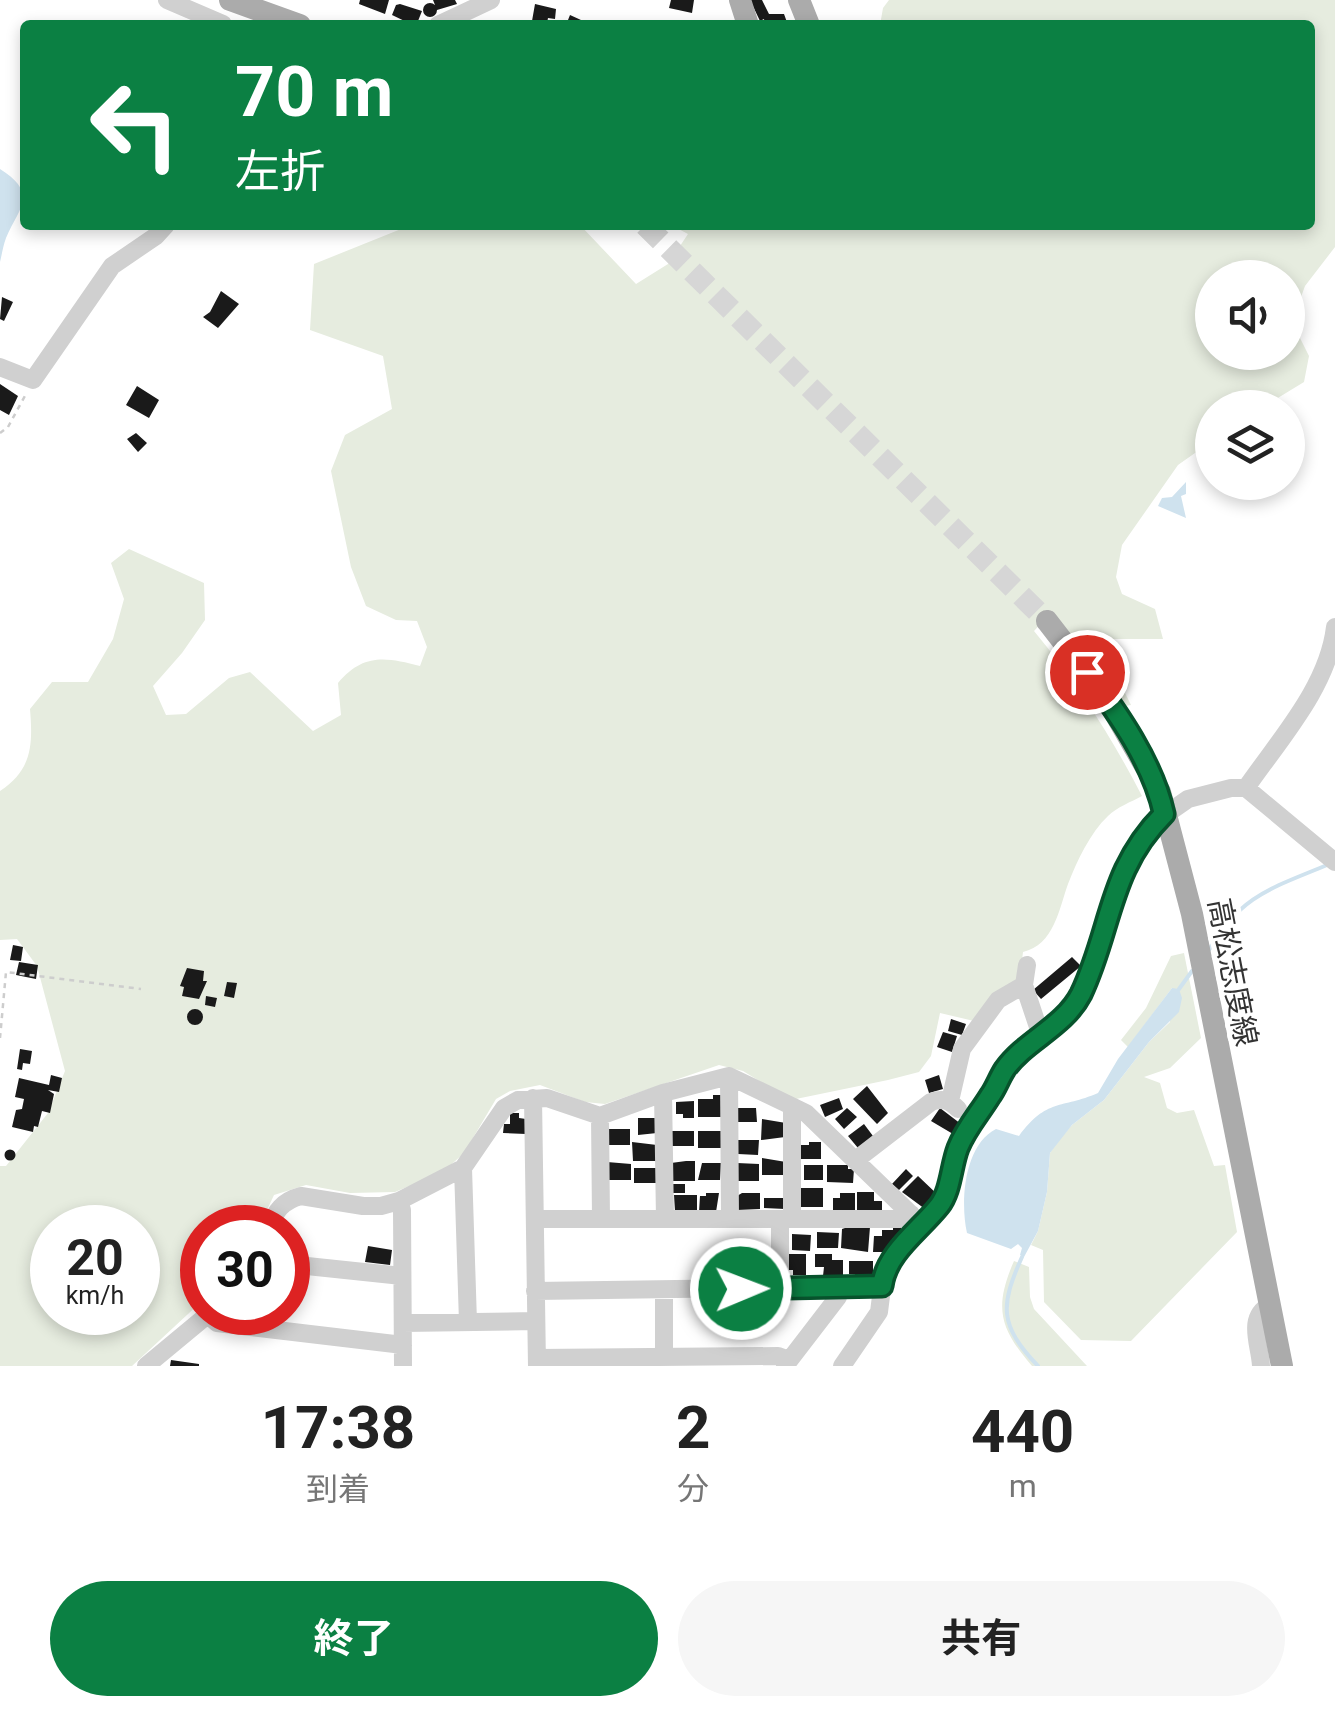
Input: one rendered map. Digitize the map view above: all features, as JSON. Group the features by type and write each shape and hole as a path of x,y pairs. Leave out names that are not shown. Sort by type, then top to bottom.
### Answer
{"main road":[{"path":"227,15 264,20"},
{"name":"高松志度線","path":"1047,620 1105,696 1160,792 1192,914 1282,1366"}],"street":[{"path":"167,0 227,15"},
{"path":"447,20 481,2"},
{"path":"0,367 33,380 112,266 161,230"},
{"path":"1246,788 1305,704 1329,653 1335,627"},
{"path":"842,1366 878,1312 884,1272 916,1219 941,1204 971,1120 1006,1068 1066,1014 1080,995 1114,892 1147,832 1164,814 1188,799 1246,788 1335,862"},
{"path":"1027,966 1024,986 1042,1036"},
{"path":"950,1101 962,1049 998,1000 1024,986"},
{"path":"281,1205 301,1196 363,1206 399,1201 463,1168 504,1108 518,1100 548,1098 600,1116 663,1093 729,1076 806,1112 916,1219"},
{"path":"729,1076 730,1219"},
{"path":"663,1093 665,1220"},
{"path":"533,1098 536,1362 778,1356 787,1363 838,1297 838,1288"},
{"path":"856,1159 931,1102 950,1101 971,1120"},
{"path":"780,1288 792,1108"},
{"path":"600,1116 601,1219"},
{"path":"463,1168 468,1322"},
{"path":"399,1201 404,1366"},
{"path":"535,1219 916,1219"},
{"path":"310,1266 402,1276"},
{"path":"535,1291 882,1286"},
{"path":"664,1290 664,1356"},
{"path":"1261,1366 1255,1320 1260,1311 1270,1306"},
{"path":"403,1323 536,1321"},
{"path":"310,1334 403,1345"},
{"path":"146,1366 184,1335"}],"path":[{"path":"0,433 18,411 33,380"},
{"path":"0,1038 6,972 140,989"}],"shaded area":[{"path":"889,0 1335,0 1335,247 1305,286 1305,260 1195,260 1195,370 1305,370 1305,348 1309,356 1304,382 1291,390 1195,390 1195,453 1178,465 1122,545 1116,577 1122,594 1155,609 1163,639 1098,639 1131,705 1118,707 1048,616 1034,631 1092,710 1142,796 1112,813 1090,839 1048,934 1023,952 1020,978 974,1021 940,1013 931,1056 919,1072 791,1100 743,1071 719,1065 605,1104 585,1102 540,1085 510,1091 496,1099 464,1153 443,1172 395,1192 350,1193 306,1185 274,1195 269,1205 180,1205 180,1321 132,1366 0,1366 0,1166 6,1166 48,1113 65,1071 37,966 17,939 0,940 0,791 19,774 28,756 30,709 52,682 88,682 113,639 124,599 111,563 129,549 204,583 205,620 153,686 166,715 186,714 229,678 250,672 313,731 341,715 338,683 347,673 376,660 420,666 427,647 417,621 396,620 366,606 351,567 331,471 345,435 392,409 383,356 310,330 314,264 399,230 585,230 636,284 668,264 688,234 680,230 1315,230 1315,20 881,20 883,8"},
{"path":"1184,953 1201,1038 1170,1068 1144,1077 1160,1083 1167,1108 1177,1113 1194,1110 1214,1166 1225,1165 1237,1232 1131,1341 1081,1340 1044,1302 1043,1250 1031,1245 1047,1192 1050,1153 1072,1125 1104,1100 1149,1042 1170,1022 1172,988 1128,1047 1121,1040 1146,1008 1171,956"},
{"path":"1014,1261 1029,1267 1034,1309 1087,1366 1032,1366 1012,1340 1002,1304"}],"water":[{"path":"0,169 20,186 20,210 6,238 0,262"},
{"path":"1186,482 1186,494 1181,496 1186,518 1158,506 1162,498 1172,497"},
{"path":"1172,988 1179,989 1182,998 1179,1012 1149,1042 1104,1100 1072,1125 1050,1153 1038,1231 1024,1257 1018,1244 1011,1249 967,1233 967,1175 985,1137 996,1129 1019,1136 1047,1110 1098,1093 1118,1059"}],"building":[{"path":"360,0 389,0 385,14 359,4"},
{"path":"433,0 455,0 457,4 437,10"},
{"path":"671,0 694,0 692,13 669,8"},
{"path":"750,0 762,0 769,14 784,14 786,20 764,19 760,20"},
{"path":"430,3 437,10 430,17 423,10"},
{"path":"535,4 556,9 555,19 532,20"},
{"path":"396,5 422,11 418,20 392,15"},
{"path":"221,291 239,304 218,328 203,317"},
{"path":"2,297 13,302 4,321 0,319"},
{"path":"0,384 18,396 9,415 0,410"},
{"path":"137,386 159,400 149,418 126,405"},
{"path":"136,433 147,443 138,452 127,439"},
{"path":"13,945 23,947 21,961 10,960"},
{"path":"1072,957 1081,966 1041,999 1033,990"},
{"path":"19,962 38,965 36,979 16,975"},
{"path":"187,968 204,971 203,981 207,981 199,999 182,996 184,987 180,986"},
{"path":"227,982 237,983 234,998 224,996"},
{"path":"206,996 217,998 215,1007 205,1005"},
{"path":"195,1009 203,1017 195,1025 187,1017"},
{"path":"951,1019 966,1024 962,1035 948,1031"},
{"path":"943,1032 957,1036 952,1052 937,1047"},
{"path":"20,1049 32,1051 30,1064 23,1063 22,1070 17,1069"},
{"path":"51,1075 62,1078 59,1092 48,1090 54,1094 50,1113 42,1111 33,1132 12,1127 16,1110 22,1109 24,1099 15,1097 19,1078 49,1085"},
{"path":"939,1075 943,1089 929,1093 925,1080"},
{"path":"867,1086 888,1113 877,1124 853,1099"},
{"path":"713,1095 723,1095 723,1117 698,1117 698,1099 713,1099"},
{"path":"839,1098 843,1109 825,1117 820,1105"},
{"path":"694,1101 694,1118 676,1114 676,1102"},
{"path":"735,1108 756,1108 757,1122 735,1122"},
{"path":"847,1108 857,1117 844,1129 835,1119"},
{"path":"940,1108 961,1124 953,1134 931,1121"},
{"path":"510,1113 519,1113 519,1118 526,1119 526,1134 503,1133 504,1124 510,1124"},
{"path":"638,1118 657,1118 657,1133 638,1135"},
{"path":"762,1119 786,1123 785,1137 761,1140"},
{"path":"864,1124 873,1136 858,1148 848,1136"},
{"path":"608,1129 630,1129 630,1145 608,1145"},
{"path":"672,1131 694,1131 694,1146 672,1146"},
{"path":"698,1131 722,1131 722,1148 698,1148"},
{"path":"738,1140 759,1140 758,1155 738,1154"},
{"path":"632,1142 657,1145 658,1161 633,1161"},
{"path":"821,1142 821,1159 798,1159 798,1145"},
{"path":"10,1149 16,1155 10,1161 4,1155"},
{"path":"762,1158 786,1162 785,1175 762,1175"},
{"path":"695,1161 695,1181 672,1181 671,1163"},
{"path":"607,1162 631,1164 631,1180 607,1180"},
{"path":"702,1163 721,1163 720,1180 698,1180"},
{"path":"737,1163 759,1164 759,1181 737,1181"},
{"path":"804,1165 823,1165 823,1180 804,1180"},
{"path":"827,1165 848,1165 848,1169 854,1169 853,1183 827,1182"},
{"path":"634,1168 659,1168 659,1183 634,1183"},
{"path":"906,1169 913,1176 899,1190 892,1184"},
{"path":"918,1176 938,1195 925,1209 902,1192"},
{"path":"672,1184 685,1184 685,1193 672,1193"},
{"path":"800,1188 823,1188 823,1207 800,1207"},
{"path":"857,1192 874,1192 874,1201 882,1201 882,1211 857,1211"},
{"path":"719,1193 716,1212 699,1212 700,1196"},
{"path":"760,1193 760,1209 737,1210 737,1196"},
{"path":"840,1193 855,1193 855,1211 833,1211 833,1198 840,1198"},
{"path":"674,1195 697,1195 697,1211 675,1211"},
{"path":"764,1198 785,1198 785,1209 764,1208"},
{"path":"893,1225 901,1225 901,1238 893,1238 889,1252 873,1252 874,1236 882,1236 882,1230 893,1230"},
{"path":"870,1227 868,1252 841,1248 842,1229"},
{"path":"817,1232 839,1233 838,1248 817,1248"},
{"path":"792,1234 811,1235 810,1251 792,1250"},
{"path":"368,1246 392,1250 390,1265 365,1262"},
{"path":"789,1254 806,1254 806,1275 793,1275"},
{"path":"815,1254 832,1254 832,1260 843,1260 843,1280 823,1276 824,1267 815,1267"},
{"path":"849,1261 873,1261 873,1279 855,1279 855,1274 849,1274"},
{"path":"171,1360 199,1364 199,1366 170,1366"}],"waterway":[{"path":"1209,950 1246,905 1327,865"},
{"path":"1179,989 1192,971"},
{"path":"1022,1257 1010,1289 1007,1314 1016,1339 1038,1366"}],"tunnel":[{"path":"650,230 1047,621"}],"route":[{"path":"741,1289 882,1286 884,1272 895,1256 941,1204 971,1120 1006,1068 1066,1014 1080,995 1114,892 1147,832 1164,814 1160,792 1137,749 1087,672"}]}
